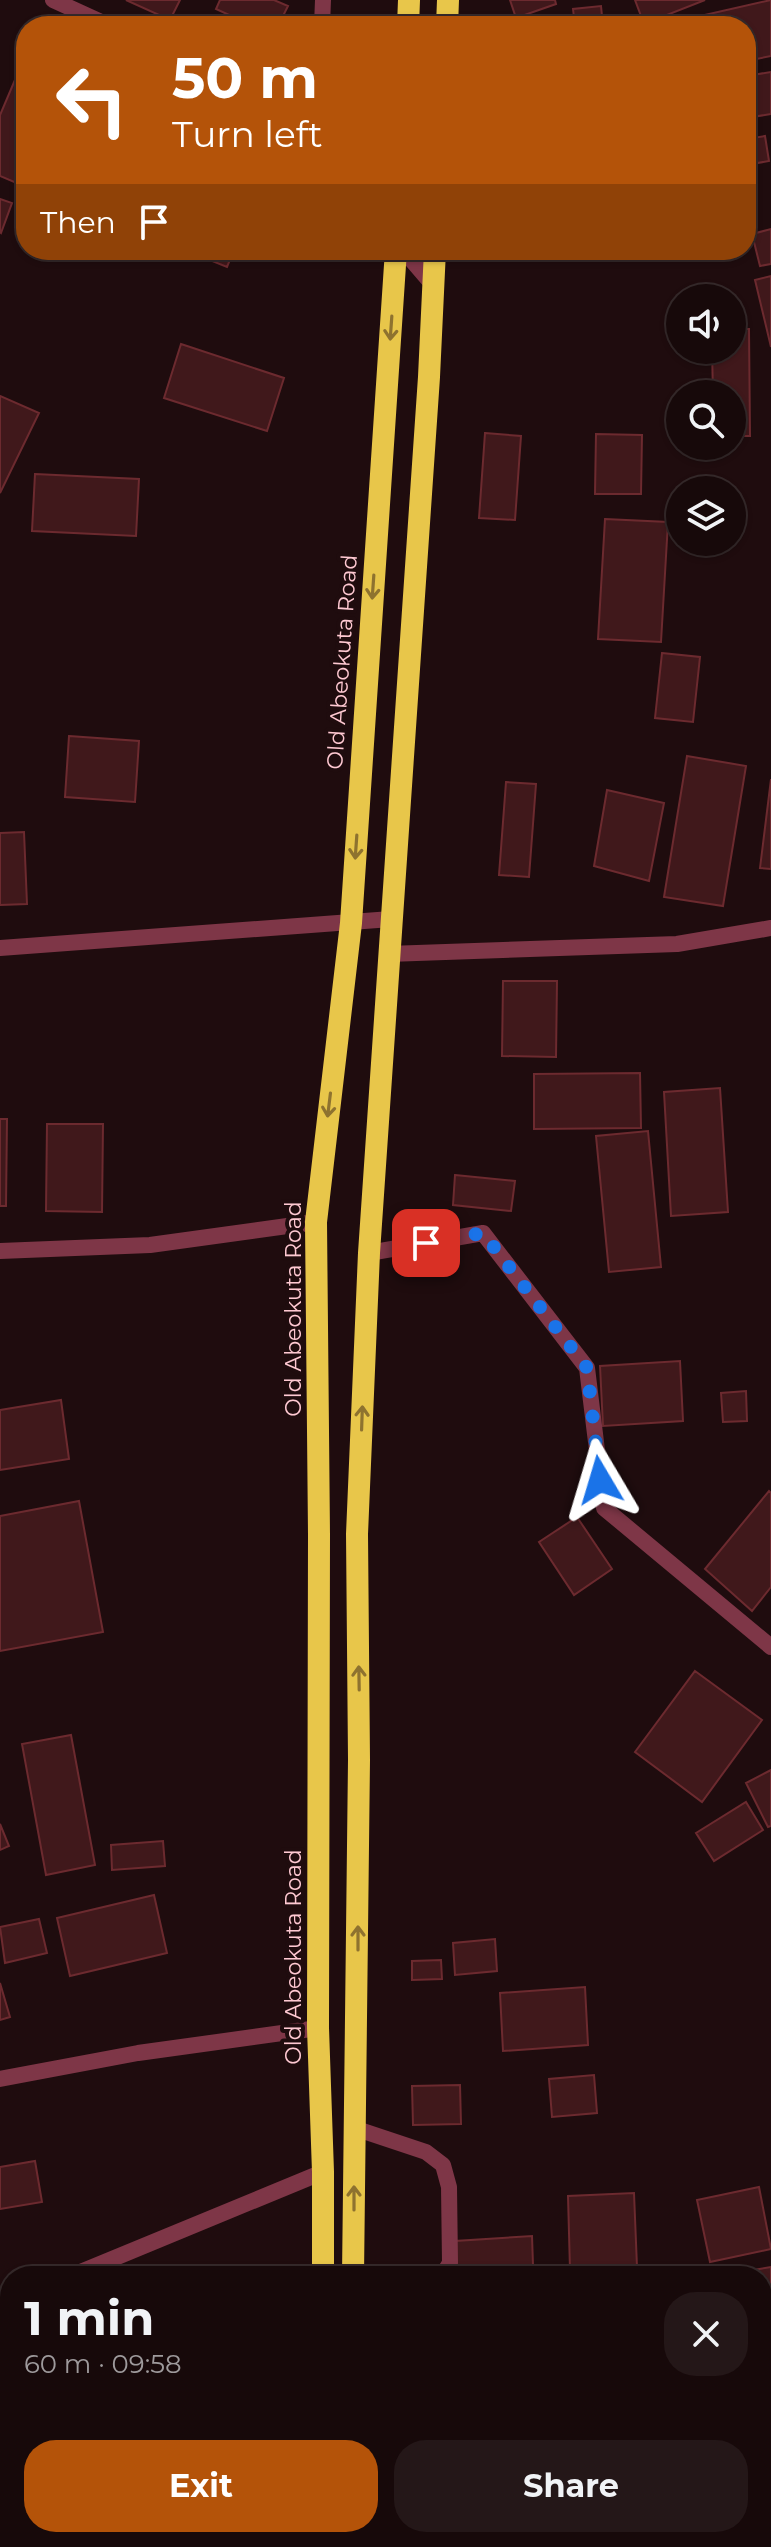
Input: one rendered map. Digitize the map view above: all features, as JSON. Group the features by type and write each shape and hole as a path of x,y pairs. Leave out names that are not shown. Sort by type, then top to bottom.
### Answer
{"highway":[{"name":"Old Abeokuta Road","path":"323,2266 318,2028 316,1222 351,923 395,260"},
{"path":"353,2266 359,1760 357,1534 369,1253 434,260"}],"street":[{"path":"53,0 88,16"},
{"path":"412,260 433,285"},
{"path":"0,948 391,919"},
{"path":"388,954 677,944 771,928"},
{"path":"0,1251 150,1245 316,1222"},
{"path":"369,1253 483,1233 587,1368 604,1508 771,1647"},
{"path":"0,2079 138,2053 318,2028"},
{"path":"354,2128 426,2152 443,2165 449,2187 448,2266"},
{"path":"95,2266 323,2172"}],"building":[{"path":"126,0 180,0 172,16 161,16"},
{"path":"220,0 274,0 288,6 283,16 231,16 216,9"},
{"path":"510,0 555,0 556,4 515,16"},
{"path":"635,0 705,0 664,16 641,16"},
{"path":"771,0 771,56 756,59 756,16 700,16"},
{"path":"601,6 602,16 574,16 573,9"},
{"path":"771,72 771,114 756,116 756,74"},
{"path":"16,77 16,183 0,176 0,115"},
{"path":"765,136 769,161 756,163 756,137"},
{"path":"0,199 12,203 1,233 0,232"},
{"path":"771,229 771,264 760,266 756,233"},
{"path":"210,260 230,260 227,267"},
{"path":"771,276 771,347 755,280"},
{"path":"746,329 749,329 750,436 746,436 746,380 713,380 712,364 746,364"},
{"path":"181,344 284,378 267,431 164,398"},
{"path":"0,396 39,413 0,493"},
{"path":"485,433 521,436 515,520 479,518"},
{"path":"596,434 642,435 641,494 595,494"},
{"path":"35,474 139,479 136,536 32,531"},
{"path":"605,519 666,522 661,642 598,639"},
{"path":"662,653 700,657 693,722 655,718"},
{"path":"69,736 139,741 135,802 65,797"},
{"path":"687,756 746,766 723,906 664,897"},
{"path":"771,779 771,869 760,868"},
{"path":"506,782 536,784 529,877 499,875"},
{"path":"607,790 664,803 649,881 594,866"},
{"path":"24,832 27,904 0,905 0,833"},
{"path":"503,981 557,981 556,1057 502,1056"},
{"path":"640,1073 641,1128 534,1129 534,1074"},
{"path":"720,1088 728,1212 671,1216 664,1092"},
{"path":"0,1119 7,1119 6,1206 0,1206"},
{"path":"47,1124 103,1124 102,1212 46,1211"},
{"path":"648,1131 661,1267 609,1272 596,1136"},
{"path":"455,1175 515,1181 511,1211 453,1205"},
{"path":"680,1361 683,1421 603,1426 600,1366"},
{"path":"746,1391 747,1421 723,1422 721,1393"},
{"path":"61,1400 69,1459 0,1470 0,1410"},
{"path":"769,1491 771,1587 752,1611 705,1569"},
{"path":"79,1501 103,1632 0,1651 0,1516"},
{"path":"577,1517 612,1569 574,1595 539,1542"},
{"path":"695,1671 762,1720 702,1802 635,1752"},
{"path":"71,1735 95,1865 46,1875 22,1744"},
{"path":"771,1770 771,1826 768,1827 746,1783"},
{"path":"746,1802 763,1830 714,1861 696,1833"},
{"path":"0,1824 9,1846 0,1850"},
{"path":"163,1841 165,1866 112,1870 111,1845"},
{"path":"154,1895 167,1953 70,1976 57,1918"},
{"path":"39,1919 47,1953 5,1963 0,1927"},
{"path":"495,1939 497,1971 455,1975 453,1943"},
{"path":"441,1960 442,1979 412,1980 412,1961"},
{"path":"0,1983 10,2017 0,2020"},
{"path":"585,1987 588,2045 503,2051 500,1993"},
{"path":"594,2075 597,2113 552,2117 549,2079"},
{"path":"460,2085 461,2124 413,2125 412,2086"},
{"path":"35,2161 42,2202 0,2209 0,2167"},
{"path":"759,2187 771,2249 710,2262 697,2200"},
{"path":"634,2193 637,2266 570,2266 568,2196"},
{"path":"532,2236 533,2265 456,2266 455,2241"}],"route":[{"path":"426,1243 483,1233 587,1368 600,1480"}]}
